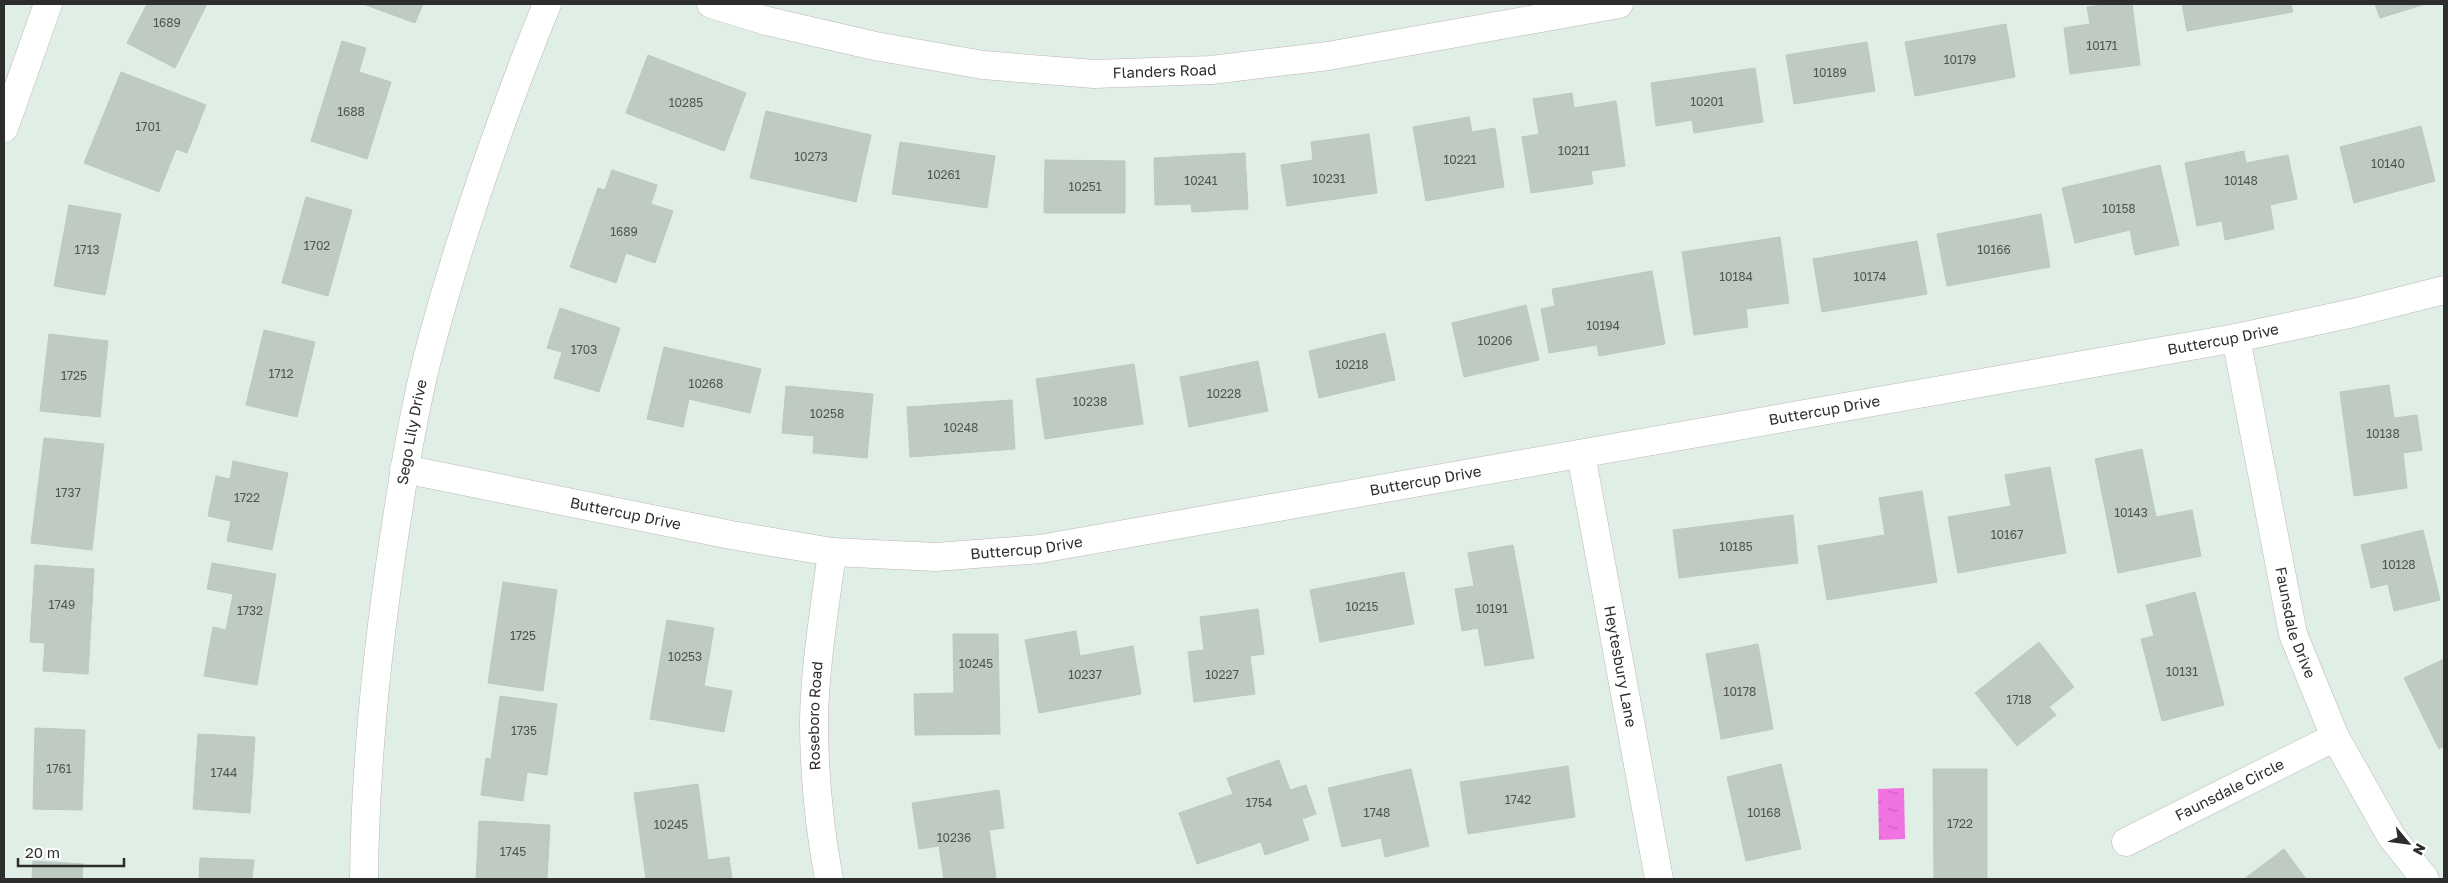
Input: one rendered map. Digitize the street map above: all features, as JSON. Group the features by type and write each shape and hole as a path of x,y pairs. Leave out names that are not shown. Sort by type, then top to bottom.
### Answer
{"street":[{"path":"4,128 48,4"},
{"name":"Sego Lily Drive","path":"364,879 365,807 380,638 404,469 433,335 472,204 519,74 548,4"},
{"name":"Flanders Road","path":"711,4 767,22 875,46 983,65 1094,74 1211,70 1328,56 1619,4"},
{"name":"Buttercup Drive","path":"404,469 721,533 832,552 936,557 1040,549 2236,338 2353,313 2444,290"},
{"name":"Faunsdale Drive","path":"2236,338 2293,634 2335,737 2391,836 2425,879"},
{"name":"Heytesbury Lane","path":"1581,454 1659,879"},
{"name":"Roseboro Road","path":"828,879 818,822 814,719 823,617 832,552"},
{"name":"Faunsdale Circle","path":"2126,842 2335,737"}],"water":[{"path":"1904,788 1905,839 1879,840 1878,789"}],"building":[{"path":"147,4 207,4 175,68 127,43"},
{"path":"363,4 423,4 415,23"},
{"path":"2109,4 2132,4 2140,65 2070,74 2064,28 2090,24 2087,7"},
{"path":"2182,4 2291,4 2293,12 2187,31"},
{"path":"2375,4 2425,4 2380,18"},
{"path":"2006,24 2015,77 1915,96 1905,42"},
{"path":"342,41 366,48 359,72 391,82 367,159 311,141"},
{"path":"1867,42 1875,91 1794,104 1786,55"},
{"path":"648,55 746,93 724,151 626,113"},
{"path":"1755,68 1763,122 1694,133 1692,120 1656,126 1651,83"},
{"path":"121,72 206,105 187,153 176,149 159,192 84,163"},
{"path":"1572,93 1574,108 1616,101 1625,166 1591,171 1593,184 1531,193 1522,137 1539,134 1533,99"},
{"path":"766,111 871,135 856,202 750,178"},
{"path":"1469,117 1472,132 1495,128 1504,187 1426,201 1413,127"},
{"path":"2421,126 2435,181 2354,203 2340,147"},
{"path":"1369,134 1377,193 1287,206 1281,165 1313,160 1311,142"},
{"path":"900,142 995,156 987,208 892,194"},
{"path":"2244,151 2246,163 2288,155 2297,199 2270,205 2274,229 2225,240 2222,221 2197,226 2185,163"},
{"path":"1245,153 1248,209 1192,212 1191,204 1155,205 1154,158"},
{"path":"1045,160 1125,161 1125,213 1044,213"},
{"path":"2160,165 2179,245 2135,255 2130,230 2075,243 2062,188"},
{"path":"612,170 657,185 651,204 673,211 655,263 626,253 616,283 570,267 598,188 605,190"},
{"path":"306,197 352,210 328,296 282,283"},
{"path":"69,205 121,214 105,295 54,286"},
{"path":"2041,214 2050,267 1947,286 1937,234"},
{"path":"1780,237 1789,303 1746,309 1748,327 1694,335 1682,252"},
{"path":"1917,241 1927,294 1822,312 1813,259"},
{"path":"1652,271 1665,344 1599,356 1597,345 1549,353 1541,309 1555,306 1552,289"},
{"path":"1526,305 1539,360 1464,377 1452,323"},
{"path":"560,308 620,328 599,392 554,378 562,352 547,348"},
{"path":"264,330 315,342 297,417 246,405"},
{"path":"1385,333 1395,380 1319,398 1309,351"},
{"path":"49,334 108,341 100,417 40,411"},
{"path":"664,347 761,369 750,413 689,399 683,427 647,419"},
{"path":"1258,361 1268,411 1189,427 1180,377"},
{"path":"1134,364 1143,424 1045,439 1036,379"},
{"path":"2389,385 2394,418 2417,415 2422,450 2403,453 2407,488 2354,496 2340,392"},
{"path":"786,386 873,394 867,458 813,453 814,436 782,433"},
{"path":"1012,400 1015,449 910,457 907,407"},
{"path":"44,438 104,444 92,550 31,543"},
{"path":"2142,449 2156,517 2192,510 2201,556 2118,573 2095,459"},
{"path":"233,461 288,473 272,550 227,541 231,521 208,516 216,476 230,479"},
{"path":"2050,467 2066,553 1958,573 1948,517 2011,506 2005,475"},
{"path":"1922,491 1937,582 1827,600 1818,546 1885,535 1879,498"},
{"path":"1793,515 1798,563 1679,578 1673,530"},
{"path":"2423,530 2440,600 2394,611 2388,584 2371,588 2361,545"},
{"path":"1513,545 1534,658 1485,666 1478,628 1462,631 1455,589 1474,586 1468,553"},
{"path":"212,563 276,574 257,685 204,676 213,627 226,630 233,594 207,589"},
{"path":"35,565 94,569 88,674 43,671 45,643 30,642"},
{"path":"1404,572 1414,624 1320,642 1310,590"},
{"path":"503,582 557,590 543,691 488,683"},
{"path":"2195,592 2224,705 2162,721 2141,639 2154,636 2146,605"},
{"path":"1258,609 1264,654 1250,656 1255,694 1194,702 1188,652 1204,650 1200,617"},
{"path":"667,620 714,628 704,686 732,691 724,732 650,719"},
{"path":"1076,631 1080,656 1133,646 1141,694 1039,713 1025,640"},
{"path":"953,634 998,634 1000,734 915,735 914,694 954,693"},
{"path":"2039,642 2074,687 2049,707 2056,715 2017,746 1975,693"},
{"path":"1758,644 1773,729 1721,739 1706,654"},
{"path":"2444,659 2444,746 2439,749 2404,678"},
{"path":"500,696 557,704 547,775 527,772 523,801 481,795 486,758 491,759"},
{"path":"35,728 85,730 82,810 33,809"},
{"path":"198,734 255,737 250,813 193,809"},
{"path":"1279,760 1290,790 1306,785 1316,814 1302,819 1309,840 1265,855 1261,842 1197,864 1179,813 1233,794 1227,778"},
{"path":"1781,764 1801,849 1746,861 1727,777"},
{"path":"1568,766 1575,817 1468,834 1460,782"},
{"path":"1411,769 1429,846 1385,857 1381,838 1342,847 1328,788"},
{"path":"1933,769 1987,769 1987,879 1934,879"},
{"path":"698,784 708,860 729,857 732,879 646,879 634,793"},
{"path":"999,790 1004,828 989,830 996,877 944,879 939,846 919,849 912,803"},
{"path":"479,821 550,825 547,879 476,879"},
{"path":"2284,849 2306,879 2244,879"},
{"path":"200,858 254,860 252,879 199,879"},
{"path":"33,861 83,864 82,879 32,879"}]}
